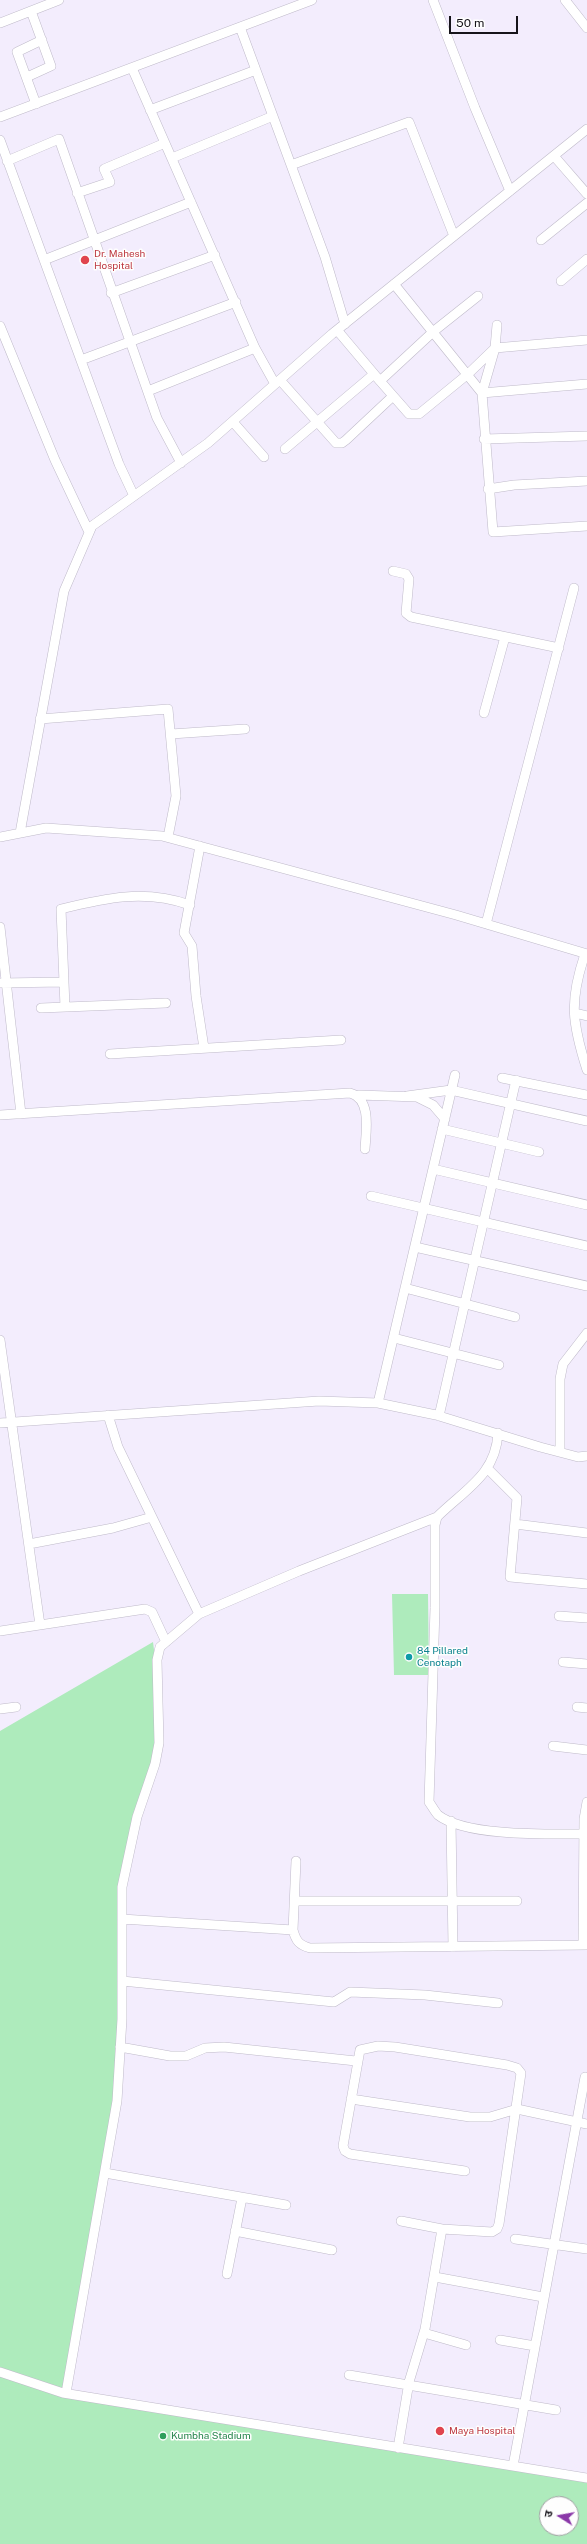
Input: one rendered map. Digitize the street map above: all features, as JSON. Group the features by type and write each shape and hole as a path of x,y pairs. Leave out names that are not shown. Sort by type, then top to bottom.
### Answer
{"street":[{"path":"0,23 59,0"},
{"path":"0,118 312,0"},
{"path":"433,0 475,108 510,191"},
{"path":"565,0 587,28"},
{"path":"27,76 51,66 31,11"},
{"path":"240,27 325,257 345,324"},
{"path":"36,104 17,52 42,40"},
{"path":"132,68 256,348 278,382 333,441 342,443 393,396"},
{"path":"150,110 256,70"},
{"path":"172,158 273,116"},
{"path":"291,165 409,122 454,236"},
{"path":"20,833 64,591 92,526 181,463 233,422 337,330 587,129"},
{"path":"7,161 59,139 111,293 157,418 181,463"},
{"path":"0,140 119,464 134,496"},
{"path":"77,193 110,182 104,169 165,143"},
{"path":"554,156 587,194"},
{"path":"44,260 191,202"},
{"path":"541,240 587,203"},
{"path":"111,293 214,255"},
{"path":"561,281 587,260"},
{"path":"394,284 434,331 482,393"},
{"path":"285,449 316,422 377,377 478,296"},
{"path":"81,360 236,302"},
{"path":"497,324 495,348 482,393 484,439 493,532 587,526"},
{"path":"0,326 55,460 89,532"},
{"path":"337,330 409,414 419,414 468,374 495,348 587,340"},
{"path":"148,391 256,348"},
{"path":"482,393 587,384"},
{"path":"233,422 264,457"},
{"path":"484,439 587,436"},
{"path":"488,489 514,485 587,481"},
{"path":"393,571 406,574 410,579 406,613 411,617 559,648"},
{"path":"486,924 574,588"},
{"path":"484,713 505,637"},
{"path":"40,719 168,709 176,796 168,837"},
{"path":"171,734 245,729"},
{"path":"0,837 46,828 168,837 486,924 586,954 575,982 574,1013 577,1037 587,1070"},
{"path":"200,846 184,933 192,946 204,1048"},
{"path":"65,1007 61,909 116,896 135,896 190,905"},
{"path":"0,927 3,983 21,1114"},
{"path":"3,983 64,982"},
{"path":"41,1008 166,1003"},
{"path":"574,1013 587,1016"},
{"path":"110,1054 341,1040"},
{"path":"378,1404 455,1075"},
{"path":"502,1078 587,1095"},
{"path":"439,1416 516,1080"},
{"path":"407,1096 451,1090 587,1121"},
{"path":"0,1115 350,1093 359,1095 417,1097 433,1105 445,1119"},
{"path":"359,1095 363,1100 366,1115 365,1149"},
{"path":"442,1129 539,1152"},
{"path":"433,1169 492,1181 587,1205"},
{"path":"371,1196 424,1207 587,1246"},
{"path":"415,1247 587,1286"},
{"path":"405,1288 515,1318"},
{"path":"560,1452 560,1379 563,1364 587,1333"},
{"path":"394,1338 499,1365"},
{"path":"0,1340 40,1625"},
{"path":"0,1423 319,1400 378,1404 439,1416 578,1457 587,1456"},
{"path":"108,1416 118,1447 199,1614"},
{"path":"66,2393 117,2101 125,1865 136,1817 155,1764 159,1743 157,1660 160,1647 199,1614 349,1550 437,1517 479,1480 497,1448 498,1433"},
{"path":"487,1468 517,1498 510,1577 587,1584"},
{"path":"29,1544 113,1528 152,1517"},
{"path":"437,1517 435,1525 435,1608 429,1802 438,1814 451,1821 510,1834 586,1834"},
{"path":"515,1524 587,1533"},
{"path":"0,1631 145,1609 152,1612 166,1642"},
{"path":"559,1616 587,1618"},
{"path":"563,1662 587,1664"},
{"path":"577,1706 587,1708"},
{"path":"0,1710 16,1707"},
{"path":"553,1746 587,1750"},
{"path":"296,1861 293,1930 296,1940 301,1945 310,1948 585,1944 587,1802"},
{"path":"451,1821 453,1947"},
{"path":"295,1901 517,1901"},
{"path":"122,1919 293,1930"},
{"path":"122,1981 334,2002 350,1992 425,1995 498,2003"},
{"path":"401,2221 442,2229 492,2232 497,2229 521,2077 518,2068 395,2047 378,2046 360,2050 356,2061 351,2099 342,2146 344,2151 350,2154 465,2171"},
{"path":"120,2047 170,2056 186,2056 205,2048 224,2047 356,2061"},
{"path":"513,2466 552,2246 585,2077"},
{"path":"351,2099 470,2117 490,2117 517,2108 587,2124"},
{"path":"105,2173 286,2206"},
{"path":"227,2274 242,2198"},
{"path":"398,2448 409,2385 424,2333 435,2277 442,2229"},
{"path":"235,2231 332,2250"},
{"path":"515,2239 552,2246 587,2249"},
{"path":"435,2277 543,2297"},
{"path":"424,2333 466,2345"},
{"path":"500,2340 535,2346"},
{"path":"0,2372 66,2393 587,2478"},
{"path":"349,2375 556,2410"}],"green space":[{"path":"392,1594 428,1594 429,1675 394,1675"},
{"path":"153,1642 160,1698 157,1755 122,1874 120,2036 112,2127 63,2393 587,2478 587,2544 0,2544 0,1731"}],"place":[{"name":"Dr. Mahesh Hospital","path":"85,260"},
{"name":"84 Pillared Cenotaph","path":"409,1657"},
{"name":"Maya Hospital","path":"440,2431"},
{"name":"Kumbha Stadium","path":"163,2436"}]}
